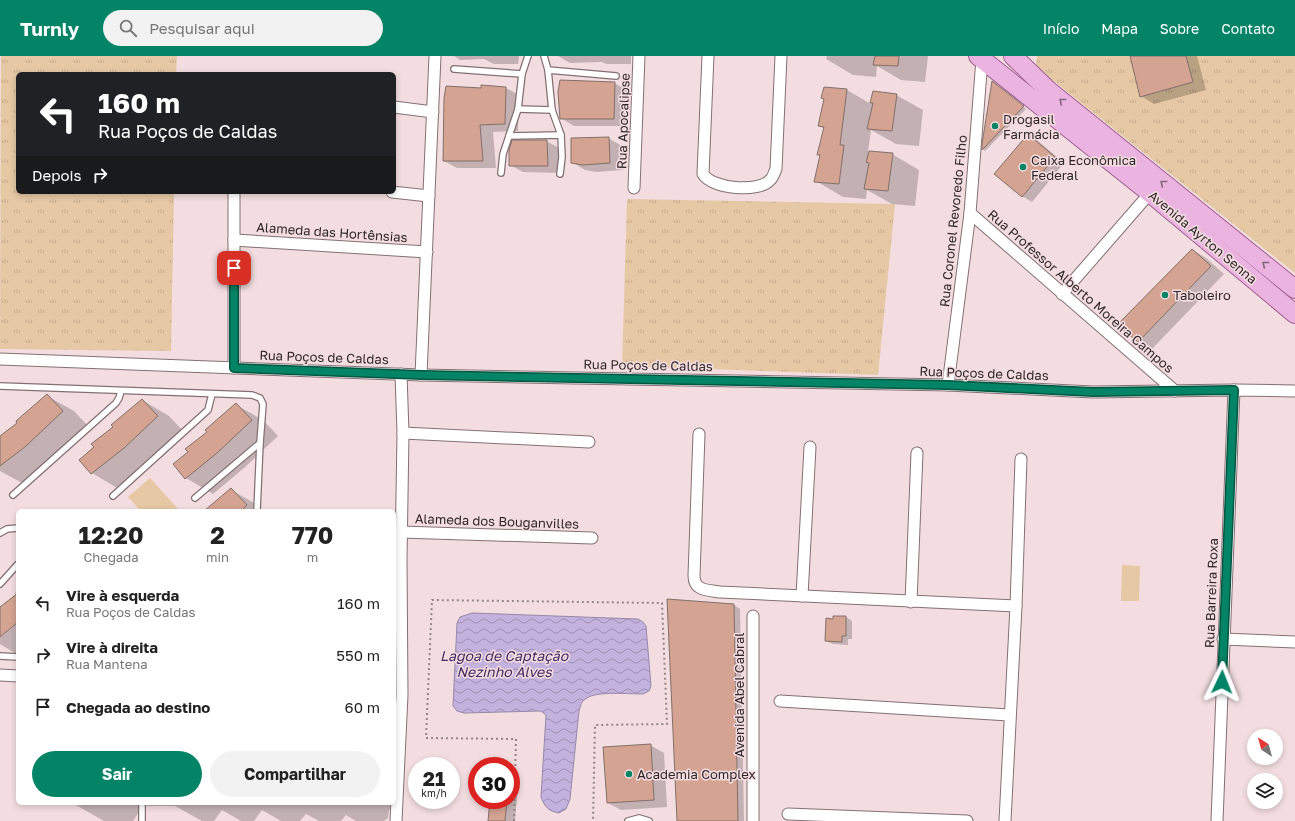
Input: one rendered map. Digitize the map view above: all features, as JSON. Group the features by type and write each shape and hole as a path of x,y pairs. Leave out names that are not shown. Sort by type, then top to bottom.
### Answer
{"main road":[{"name":"Avenida Ayrton Senna","path":"1013,56 1048,90 1295,289"},
{"name":"Avenida Ayrton Senna","path":"980,57 1150,193 1295,314"}],"street":[{"path":"422,375 435,56"},
{"name":"Rua Apocalipse","path":"634,188 639,56"},
{"path":"708,56 703,174 710,182 716,185 749,188 758,187 770,180 776,169 778,151 781,56"},
{"name":"Rua Coronel Revoredo Filho","path":"948,385 970,212 980,57"},
{"path":"396,107 433,112"},
{"path":"396,192 429,196"},
{"path":"1062,294 1150,193"},
{"path":"234,194 234,368"},
{"name":"Rua Professor Alberto Moreira Campos","path":"970,212 1062,294 1175,391"},
{"name":"Alameda das Hortênsias","path":"234,240 428,252"},
{"name":"Rua Poços de Caldas","path":"0,359 422,375 948,385 1093,392 1234,390 1295,391"},
{"path":"397,821 397,559 404,532 406,433 404,374"},
{"name":"Rua Barreira Roxa","path":"1217,821 1234,390"},
{"path":"406,433 589,442"},
{"path":"699,434 695,584 703,589 720,592 1016,606"},
{"path":"802,596 810,447"},
{"path":"911,602 917,453"},
{"path":"1005,821 1004,808 1016,606 1021,459"},
{"name":"Alameda dos Bouganvilles","path":"404,532 592,538"},
{"name":"Avenida Abel Cabral","path":"753,616 754,821"},
{"path":"1223,639 1295,642"},
{"path":"0,674 16,676"},
{"path":"780,702 1009,715"},
{"path":"997,821 1004,808"},
{"path":"788,814 967,821"}],"lane":[{"path":"501,173 503,154 518,109 522,74 528,56"},
{"path":"544,56 548,70 552,110 561,135 562,157 560,174"},
{"path":"454,69 522,74"},
{"path":"548,70 616,76"},
{"path":"518,109 552,110"},
{"path":"508,136 561,135"},
{"path":"0,386 252,395 260,398 263,404 257,509"},
{"path":"14,495 116,403 120,398 121,391"},
{"path":"113,496 208,410 212,394"},
{"path":"195,498 260,443"},
{"path":"0,534 7,529 16,528"},
{"path":"0,584 16,566"},
{"path":"0,656 16,657"},
{"path":"142,805 142,821"},
{"path":"628,821 639,818 649,821"}],"path":[{"path":"514,821 516,739 426,738 432,600 662,603 667,724 595,725 593,821"}],"green space":[{"path":"1,56 177,56 176,72 16,72 16,194 174,194 171,351 0,349"},
{"path":"1037,56 1295,56 1295,273 1036,67"},
{"path":"627,199 895,204 878,375 622,366"},
{"path":"150,478 178,509 139,509 128,497"},
{"path":"1122,565 1140,566 1139,601 1121,601"}],"water":[{"name":"Lagoa de Captação Nezinho Alves","path":"472,613 638,619 646,626 651,686 649,691 643,694 598,694 585,699 582,702 579,711 570,799 566,809 559,813 547,808 541,797 546,715 541,711 464,713 457,711 453,706 457,623 460,617"}],"building":[{"path":"875,56 899,56 898,66 873,65"},
{"path":"1130,56 1186,56 1193,82 1140,97"},
{"path":"560,80 615,82 614,119 560,119 558,92"},
{"name":"Drogasil Farmácia","path":"992,81 1024,106 982,150 982,144"},
{"path":"481,85 506,87 505,124 480,125 483,161 443,161 444,98 446,86 481,88"},
{"path":"824,87 847,89 840,145 844,145 839,184 814,182 820,155 817,155 824,127 818,126 824,99 821,98"},
{"path":"873,91 897,94 892,131 867,129 873,103 870,103"},
{"name":"Caixa Econômica Federal","path":"1028,134 1055,157 1022,197 994,174"},
{"path":"609,137 610,163 583,165 571,163 571,138"},
{"path":"512,140 547,140 548,166 509,166 509,150"},
{"path":"869,151 893,153 888,191 864,189 869,163 866,162"},
{"name":"Taboleiro","path":"1192,249 1211,266 1138,342 1117,325"},
{"path":"47,394 63,411 26,446 0,466 0,436 17,423 16,421"},
{"path":"142,399 158,416 124,448 91,474 79,460 94,447 91,444 113,427 111,425"},
{"path":"236,403 252,420 217,453 185,479 173,464 188,452 185,449 207,432 205,430"},
{"path":"231,488 247,505 243,509 206,509"},
{"path":"16,595 16,624 0,637 0,607"},
{"path":"667,599 734,604 738,821 677,821"},
{"path":"833,616 846,616 846,636 842,636 842,642 825,641 826,618 833,619"},
{"name":"Academia Complex","path":"651,744 654,800 607,803 603,747"},
{"path":"489,809 506,809 505,821 488,821"}],"place":[{"name":"Drogasil Farmácia","path":"995,126"},
{"name":"Caixa Econômica Federal","path":"1023,167"},
{"name":"Taboleiro","path":"1165,295"},
{"name":"Academia Complex","path":"629,774"}],"route":[{"path":"234,268 234,368 422,375 948,385 1093,392 1234,390 1222,682"}]}
